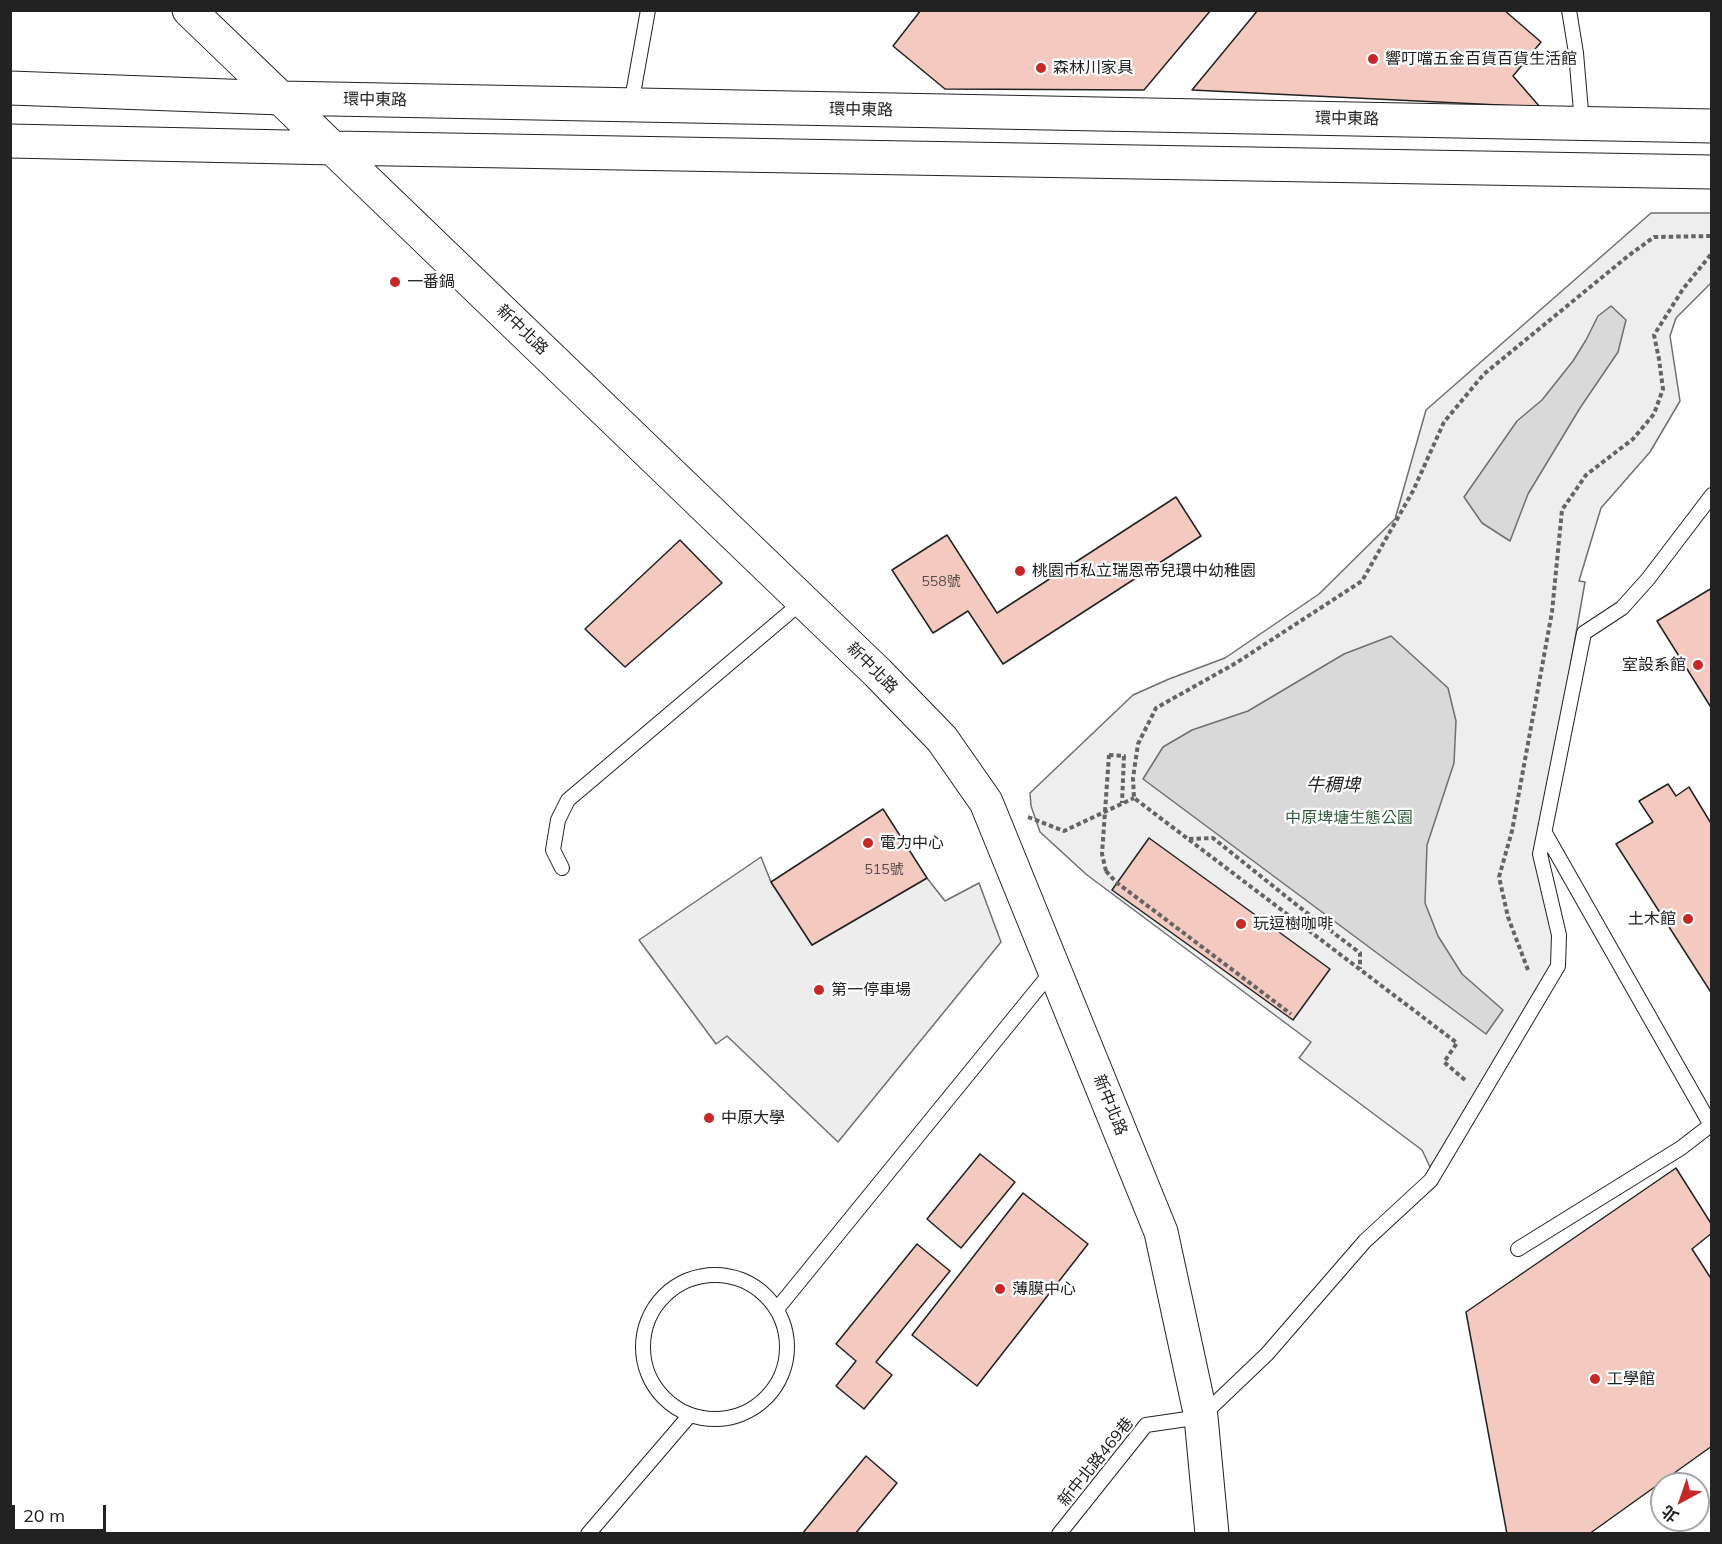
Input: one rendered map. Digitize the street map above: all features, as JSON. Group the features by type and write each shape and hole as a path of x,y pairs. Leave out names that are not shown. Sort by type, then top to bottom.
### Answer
{"street":[{"name":"新中北路","path":"189,10 878,673 942,738 986,802 1161,1232 1201,1417 1212,1533"},
{"name":"環中東路","path":"10,88 281,98 1712,126"},
{"path":"10,141 1712,172"}],"lane":[{"path":"631,105 648,10"},
{"path":"1569,10 1576,53 1582,123"},
{"path":"1201,1417 1267,1354 1365,1241 1431,1180 1558,966 1559,935 1540,854 1584,633 1622,608 1648,579 1712,495"},
{"path":"562,868 553,850 558,820 568,800 803,601"},
{"path":"1518,1249 1680,1148 1711,1125 1545,834"},
{"path":"777,1309 1054,968"},
{"path":"719,1275 742,1280 762,1292 777,1309 786,1332 787,1357 780,1380 766,1400 746,1413 722,1419 698,1418 690,1414 675,1408 657,1391 646,1370 642,1346 646,1323 657,1303 675,1287 696,1277 719,1275"},
{"path":"588,1533 690,1414"},
{"name":"新中北路469巷","path":"1059,1533 1146,1425 1201,1417"}],"path":[{"path":"1134,798 1133,778 1138,744 1156,708 1236,663 1362,581 1413,491 1444,422 1484,374 1654,237 1712,236"},
{"path":"1532,980 1509,917 1499,877 1512,831 1552,612 1562,510 1586,476 1633,439 1654,414 1663,388 1654,335 1683,289 1712,253"},
{"path":"1122,803 1124,756 1109,755 1102,854 1106,872 1116,882 1292,1014"},
{"path":"1024,816 1064,831 1134,798"},
{"path":"1134,798 1457,1043 1444,1062 1467,1081"},
{"path":"1189,839 1213,838 1360,953 1360,969"}],"green space":[{"name":"中原埤塘生態公園","path":"1651,213 1711,213 1711,283 1676,318 1670,336 1680,401 1650,452 1601,508 1579,581 1585,582 1571,662 1546,875 1565,947 1450,1139 1430,1167 1422,1150 1299,1058 1311,1042 1087,875 1040,832 1031,806 1030,793 1133,695 1225,658 1319,594 1395,519 1426,410"}],"shaded area":[{"name":"第一停車場","path":"761,857 771,882 812,945 927,878 945,901 979,883 1001,942 838,1142 727,1036 716,1044 639,940"}],"water":[{"path":"1611,306 1626,320 1618,352 1580,408 1528,494 1510,541 1482,523 1464,497 1517,421 1542,400 1573,361 1598,316"},
{"name":"牛稠埤","path":"1391,636 1448,688 1456,721 1454,763 1427,845 1425,903 1438,936 1462,974 1503,1010 1486,1034 1143,779 1163,747 1192,730 1248,711 1344,654"}],"building":[{"name":"森林川家具","path":"921,10 1211,10 1144,90 945,89 893,46"},
{"name":"響叮噹五金百貨百貨生活館","path":"1258,10 1504,10 1541,42 1513,76 1540,107 1192,90"},
{"path":"1176,497 1201,536 1003,664 968,611 933,633 892,570 947,535 997,613"},
{"path":"680,540 722,583 625,667 585,629"},
{"name":"室設系館","path":"1712,588 1712,709 1657,621"},
{"name":"土木館","path":"1668,784 1676,796 1689,787 1712,825 1712,994 1616,844 1653,822 1639,801"},
{"name":"電力中心","path":"883,809 927,878 812,945 771,882"},
{"path":"1149,838 1330,969 1293,1020 1112,890"},
{"path":"980,1154 1015,1182 961,1248 927,1219"},
{"name":"工學館","path":"1676,1168 1712,1225 1712,1233 1692,1249 1712,1280 1712,1446 1676,1472 1650,1472 1650,1490 1589,1534 1507,1534 1466,1312"},
{"name":"薄膜中心","path":"1023,1193 1088,1244 977,1386 912,1335"},
{"path":"917,1244 950,1271 876,1362 892,1375 864,1409 836,1386 856,1361 836,1344"},
{"path":"866,1456 897,1483 855,1534 802,1534"}],"place":[{"name":"響叮噹五金百貨百貨生活館","path":"1373,59"},
{"name":"森林川家具","path":"1041,68"},
{"name":"一番鍋","path":"395,282"},
{"name":"桃園市私立瑞恩帝兒環中幼稚園","path":"1020,571"},
{"name":"室設系館","path":"1698,665"},
{"name":"電力中心","path":"868,843"},
{"name":"土木館","path":"1688,919"},
{"name":"玩逗樹咖啡","path":"1241,924"},
{"name":"第一停車場","path":"819,990"},
{"name":"中原大學","path":"709,1118"},
{"name":"薄膜中心","path":"1000,1289"},
{"name":"工學館","path":"1595,1379"}]}
